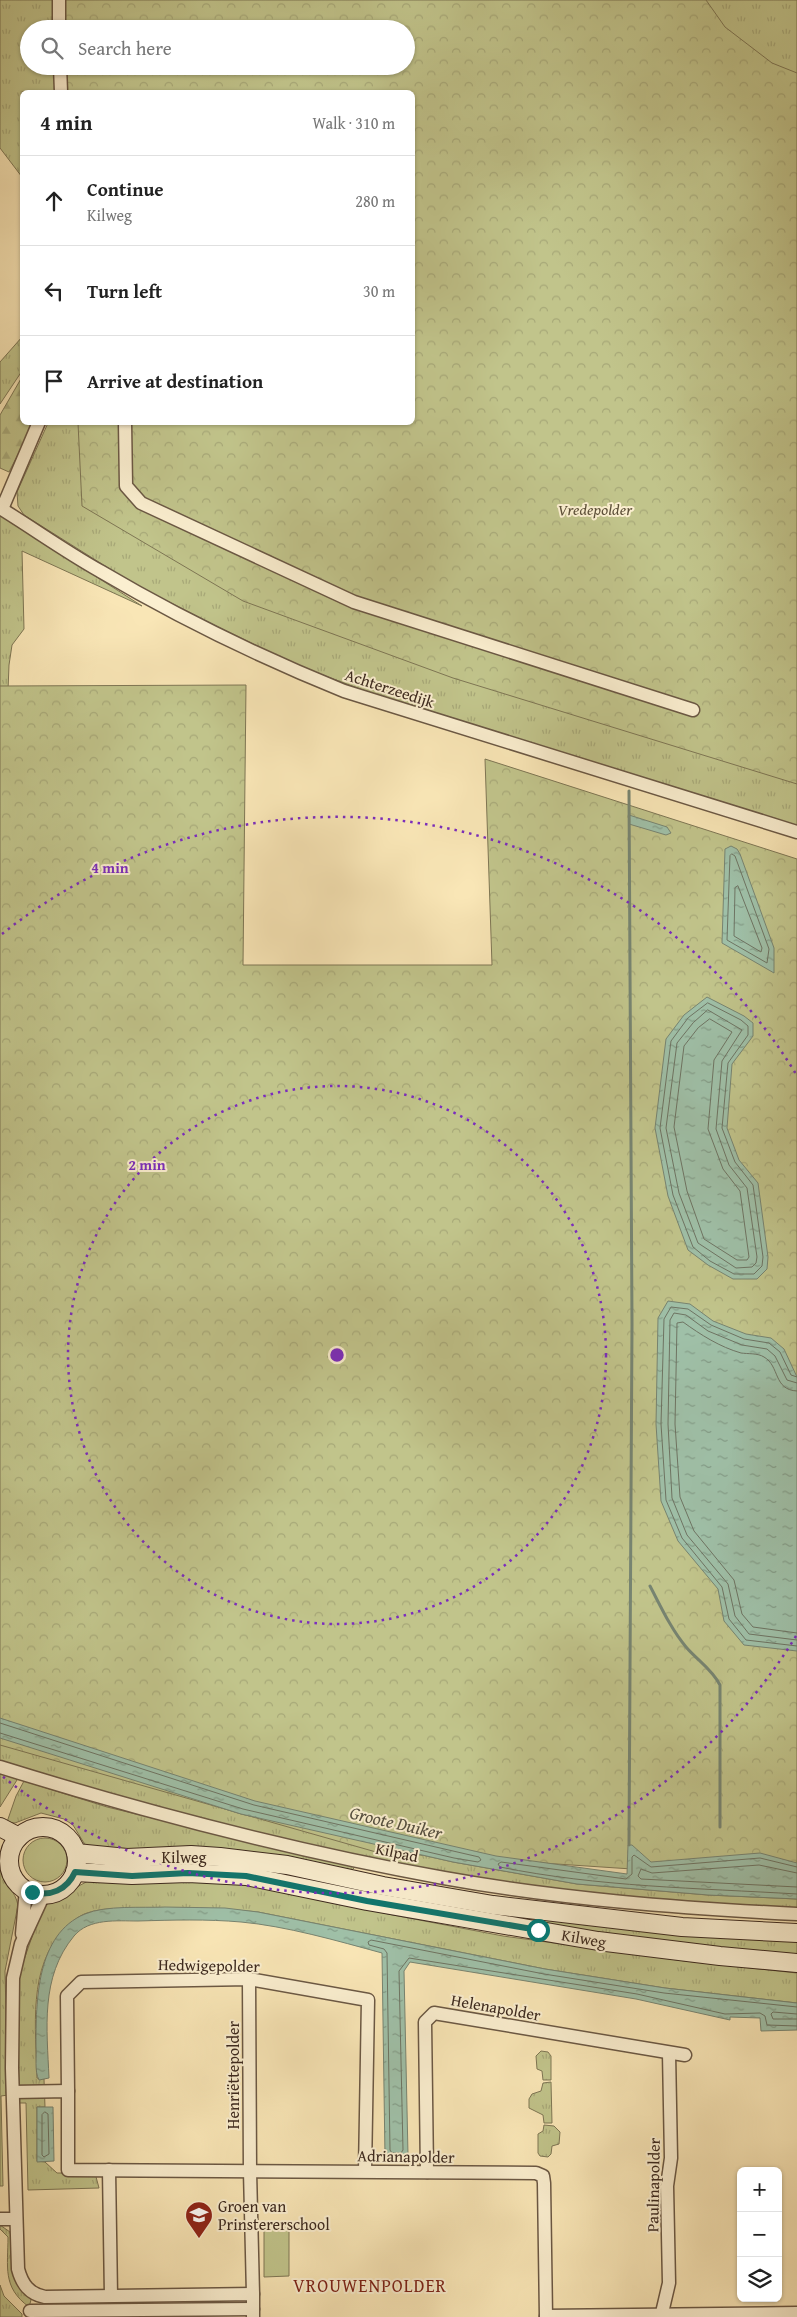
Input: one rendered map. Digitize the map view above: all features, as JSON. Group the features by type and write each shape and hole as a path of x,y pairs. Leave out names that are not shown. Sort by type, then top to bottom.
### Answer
{"main road":[{"path":"0,1828 10,1845 12,1873 26,1889 44,1894 55,1892 65,1886 75,1872 76,1853 65,1834 52,1828 31,1829 10,1845"},
{"name":"Kilweg","path":"76,1853 128,1858 191,1855 220,1857 288,1865 383,1886 502,1906 672,1926 797,1933"},
{"name":"Kilweg","path":"75,1872 132,1876 188,1873 246,1876 367,1901 598,1940 720,1956 797,1963"}],"street":[{"path":"59,0 59,20"},
{"path":"60,75 61,90"},
{"name":"Achterzeedijk","path":"38,425 1,509 98,570 174,612 344,691 797,832"},
{"path":"124,425 126,486 141,503 354,602 693,710"},
{"name":"Kilpad","path":"0,1767 254,1837 444,1878 617,1902 797,1914"},
{"path":"26,1889 21,1944 13,1978 12,2092 18,2269 21,2280 27,2288 38,2295 253,2294"},
{"path":"21,1944 44,1894"},
{"name":"Hedwigepolder","path":"250,2171 68,2170 67,1996 81,1982 249,1979 368,2000 365,2171"},
{"name":"Henriëttepolder","path":"249,1979 250,2171"},
{"name":"Helenapolder","path":"427,2172 424,2022 434,2013 685,2056"},
{"name":"Paulinapolder","path":"662,2316 668,2282 667,2186 671,2158 669,2053"},
{"path":"12,2092 68,2091"},
{"path":"109,2170 111,2296"},
{"path":"38,2295 30,2314 253,2313 250,2171"},
{"name":"Adrianapolder","path":"250,2171 536,2172 543,2176 546,2317"},
{"path":"0,2219 16,2219"},
{"path":"144,2295 144,2314"},
{"path":"546,2317 797,2312"}],"green space":[{"path":"0,0 53,0 54,20 20,20 20,75 55,75 56,90 20,90 20,174 0,148"},
{"name":"Vredepolder","path":"57,0 706,0 725,27 772,63 797,73 797,784 453,678 243,601 82,506 78,425 415,425 415,90 62,90 61,75 415,75 415,20 58,20"},
{"path":"694,0 797,0 797,105"},
{"path":"20,339 20,374 0,404 0,362"},
{"path":"20,380 20,425 33,425 9,472 0,468 0,415"},
{"path":"47,425 121,425 797,750 797,827 371,693 293,664 137,586 24,515 18,506 17,492"},
{"path":"0,515 142,606 22,551 24,629 12,645 9,665 0,895"},
{"path":"246,685 243,965 492,965 485,759 797,859 797,1880 376,1852 0,1745 0,686"},
{"path":"0,1738 241,1814 453,1862 577,1884 708,1895 797,1899 797,1910 552,1890 456,1876 321,1848 200,1819 0,1763"},
{"path":"0,1772 16,1777 17,1780 0,1807"},
{"path":"24,1781 107,1807 355,1867 352,1870 239,1850 195,1847 121,1851 87,1848 73,1825 64,1819 41,1813 15,1823 7,1822 16,1796"},
{"path":"45,1838 57,1842 63,1848 67,1860 63,1872 57,1878 45,1882 33,1878 27,1872 23,1860 27,1848 33,1842"},
{"path":"178,1862 263,1869 511,1915 586,1925 797,1940 797,1954 678,1945 110,1863"},
{"path":"0,1870 15,1895 18,1905 5,1971 8,2095 1,2096 3,2186 0,2186"},
{"path":"190,1879 257,1885 393,1915 503,1936 685,1961 797,1973 797,2003 665,1988 545,1969 258,1912 172,1908 94,1911 84,1914 75,1920 53,1944 44,1961 39,1980 35,2020 37,2078 44,2079 45,2107 37,2107 37,2161 45,2162 57,2173 95,2173 99,2188 28,2190 26,2103 19,2103 18,1977 42,1908 49,1902 88,1881"},
{"path":"541,2051 548,2052 551,2056 551,2080 543,2080 542,2071 537,2069 536,2056"},
{"path":"551,2082 552,2123 544,2123 543,2115 529,2108 529,2099 532,2094 541,2091 543,2083"},
{"path":"544,2125 554,2126 560,2132 559,2144 552,2146 551,2154 548,2157 540,2156 538,2153 538,2134 543,2131"},
{"path":"264,2224 289,2224 289,2276 264,2277"},
{"path":"0,2225 10,2232 31,2300 29,2307 14,2292 10,2284 8,2276 8,2237 0,2229"},
{"path":"0,2285 4,2296 22,2314 22,2317 0,2317"}],"water":[{"path":"629,815 667,827 671,833 666,835 629,824"},
{"path":"731,846 737,849 740,854 774,948 774,973 722,943 725,849"},
{"path":"707,997 744,1016 753,1023 753,1036 732,1064 727,1128 739,1160 758,1183 768,1257 767,1269 757,1279 733,1279 708,1265 688,1250 668,1196 655,1128 666,1039 684,1015"},
{"path":"668,1301 690,1304 713,1321 746,1334 771,1338 784,1349 797,1377 797,1651 744,1645 724,1621 718,1589 678,1541 661,1501 656,1424 658,1318"},
{"path":"0,1718 255,1801 496,1856 627,1874 628,1845 632,1845 651,1862 760,1853 797,1863 797,1899 708,1895 577,1884 453,1862 241,1814 0,1738"},
{"path":"113,1908 225,1908 258,1912 545,1969 665,1988 797,2003 797,2030 761,2031 760,2018 730,2017 730,2020 636,1999 410,1962 404,1971 408,2155 403,2158 385,2157 382,1953 312,1934 258,1924 203,1920 112,1921 95,1923 80,1930 63,1952 55,1969 48,2004 47,2022 49,2078 39,2080 36,2063 36,2029 39,1990 42,1971 48,1953 57,1937 69,1924 94,1911"},
{"path":"37,2107 53,2107 54,2161 37,2162"}],"waterway":[{"path":"629,791 632,1324 629,1845"},
{"path":"650,1586 676,1633 690,1652 713,1674 720,1685 720,1827"}],"place":[{"name":"Groen van Prinstererschool","path":"199,2239"}],"district":[{"name":"VROUWENPOLDER","path":"370,2286"}],"route":[{"path":"32,1892 50,1894 60,1890 69,1882 75,1872 132,1876 188,1873 246,1876 367,1901 538,1930"}],"water label":[{"name":"Groote Duiker","path":"396,1823"}]}
